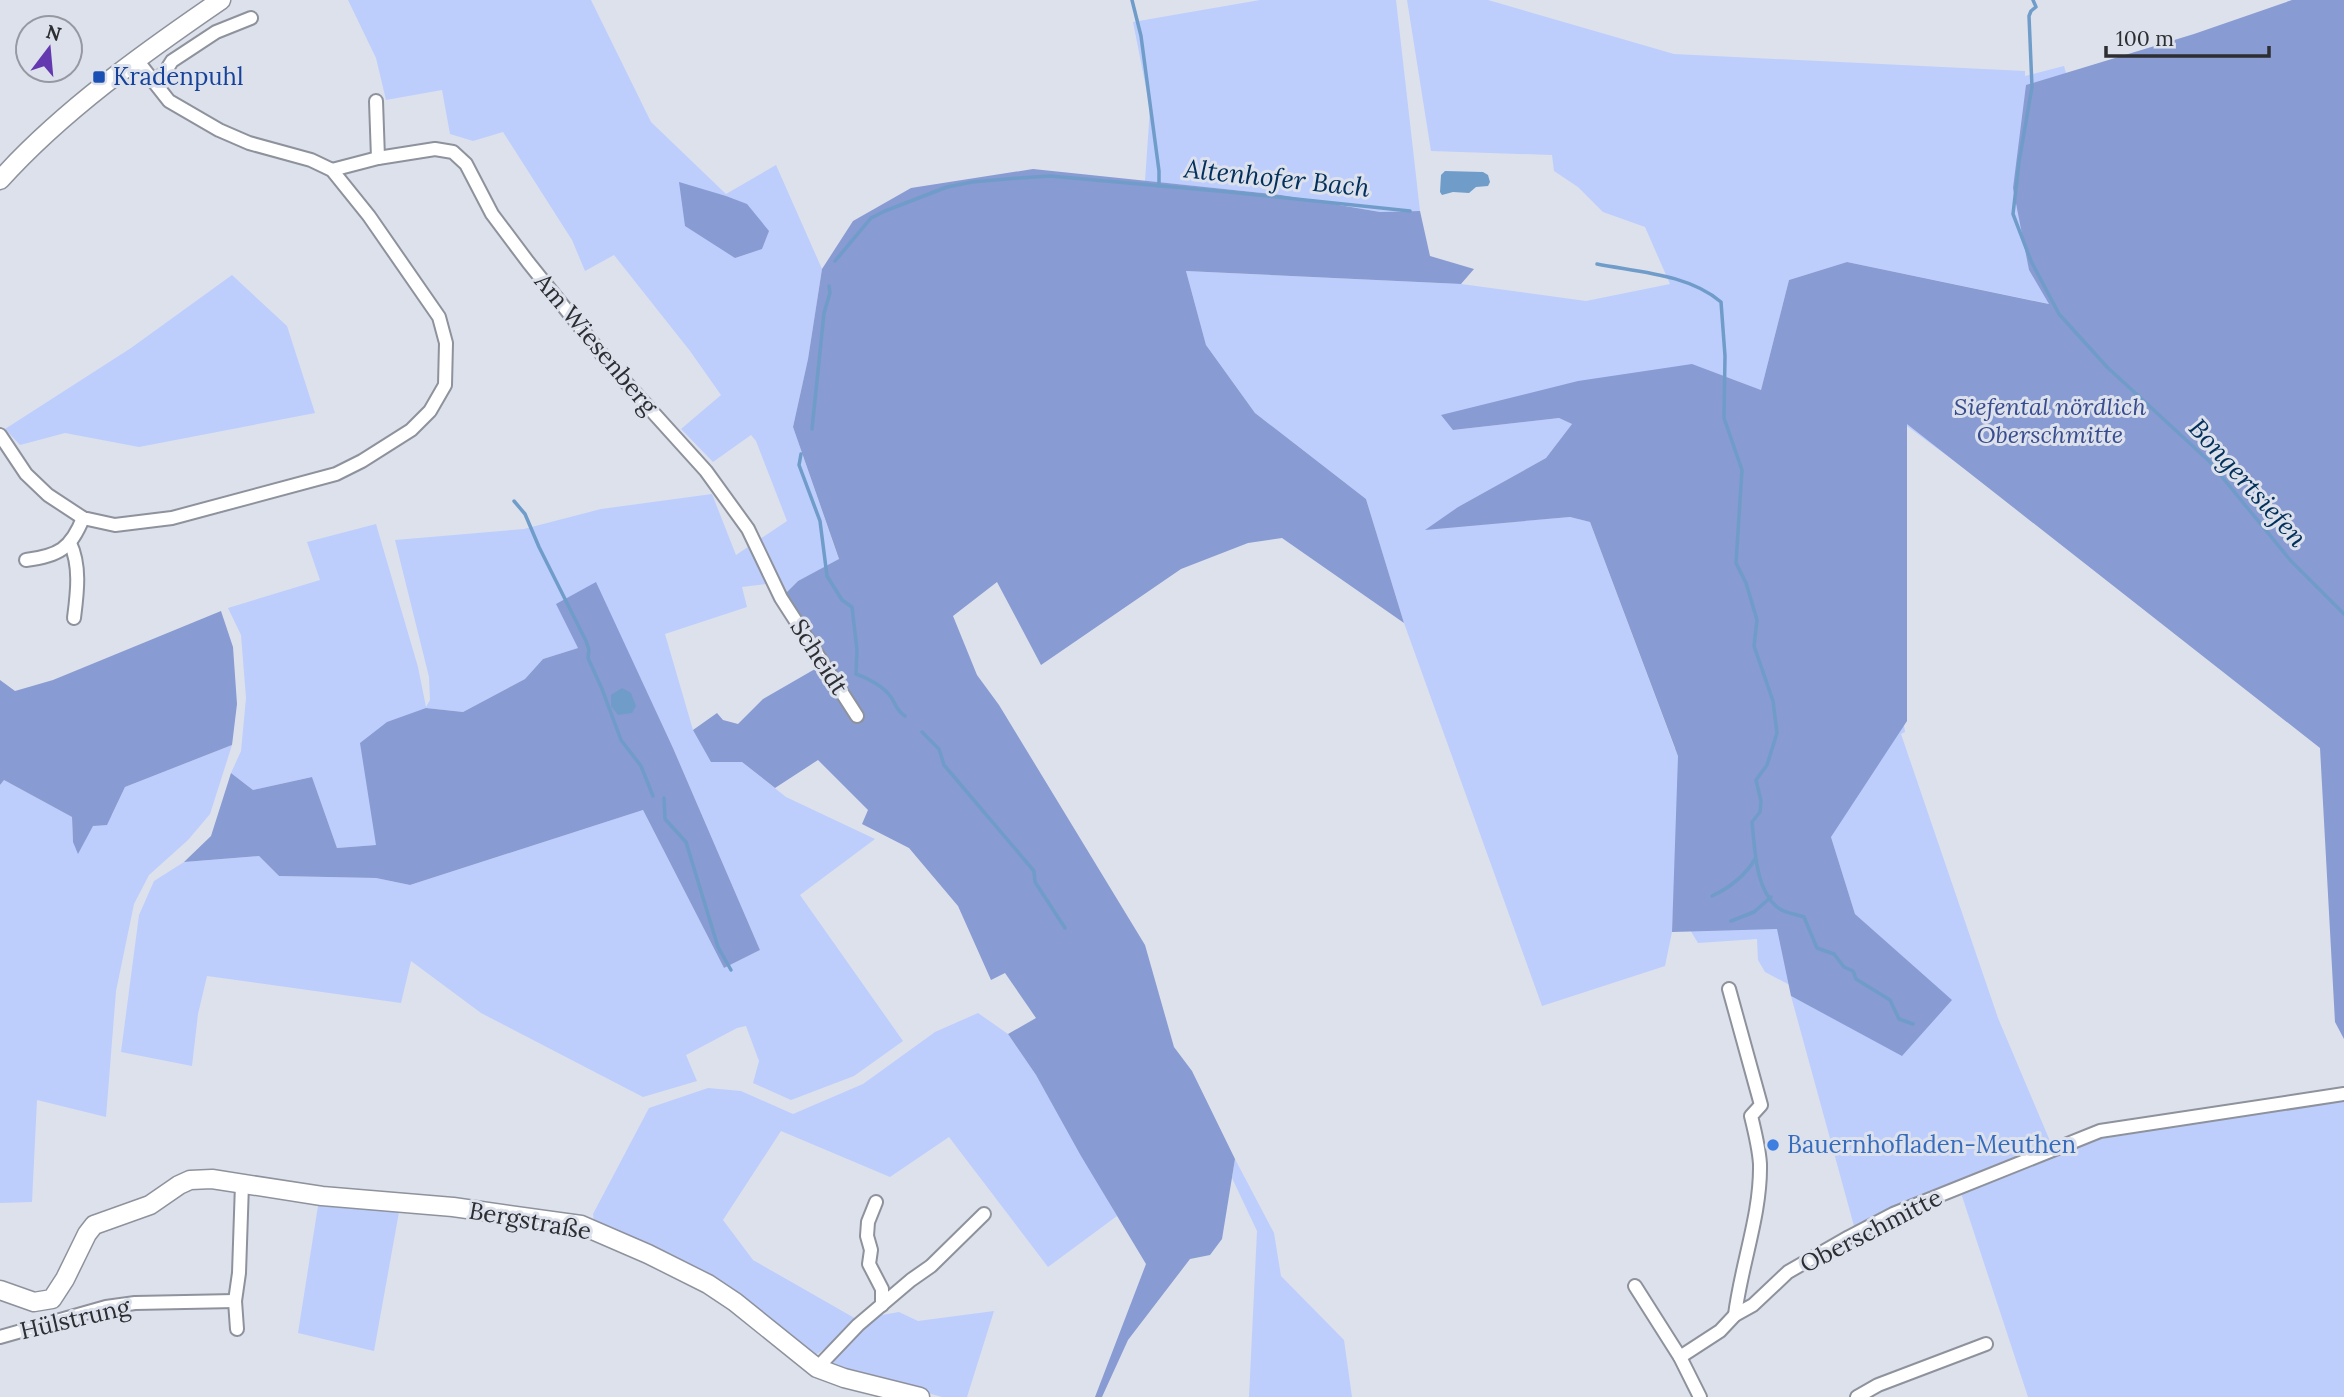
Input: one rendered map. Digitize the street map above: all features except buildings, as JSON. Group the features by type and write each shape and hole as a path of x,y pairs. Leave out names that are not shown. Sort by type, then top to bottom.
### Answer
{"street":[{"path":"0,180 14,164 83,103 136,60 221,0"},
{"path":"154,82 172,61 194,46 216,32 251,18"},
{"path":"0,435 26,474 48,495 83,518 115,525 172,518 336,474 411,430 430,411 445,385 446,343 439,317 369,215 332,170 311,160 249,143 219,130 169,101 136,60"},
{"path":"376,101 378,158"},
{"name":"Am Wiesenberg","path":"332,170 378,158 435,149 453,152 466,164 492,214 521,252 612,367 706,471 748,528 781,598"},
{"path":"26,560 52,555 71,543 83,518"},
{"path":"71,543 76,568 74,618"},
{"name":"Scheidt","path":"781,598 857,716"},
{"path":"1729,989 1761,1105 1751,1116 1760,1163 1759,1194 1738,1289 1735,1315"},
{"name":"Oberschmitte","path":"1680,1357 1720,1331 1735,1315 1753,1305 1788,1272 1849,1237 1893,1214 2100,1131 2344,1094"},
{"name":"Bergstraße","path":"0,1290 34,1302 52,1299 87,1234 100,1222 150,1205 190,1180 212,1179 322,1196 453,1207 581,1225 649,1254 708,1284 736,1302 817,1368 844,1378 920,1397"},
{"path":"237,1329 235,1301 239,1273 242,1184"},
{"path":"876,1202 867,1222 867,1236 872,1250 869,1264 882,1289 882,1305"},
{"path":"817,1368 858,1325 931,1266 985,1214"},
{"path":"1635,1286 1680,1357 1700,1397"},
{"name":"Hülstrung","path":"0,1337 106,1307 135,1303 235,1301"},
{"path":"1857,1397 1880,1391 1986,1344"}],"green space":[{"path":"348,0 591,0 651,122 726,194 776,165 822,269 808,359 793,427 839,560 798,581 782,597 775,583 742,587 747,607 665,634 693,730 742,762 786,797 875,839 800,895 903,1041 854,1076 791,1100 753,1083 759,1061 746,1026 737,1028 686,1055 697,1081 643,1097 481,1013 411,961 401,1003 207,976 198,1014 192,1066 121,1052 139,915 154,881 184,862 259,856 279,876 376,878 410,885 643,810 724,968 760,950 673,748 595,582 578,648 543,659 525,679 463,712 426,708 376,845 337,848 312,777 253,790 231,773 241,751 246,698 241,635 228,608 320,580 307,542 376,524 418,667 426,707 430,700 429,677 395,540 524,529 601,509 712,494 736,555 787,521 756,441 751,435 713,462 681,429 721,395 614,255 585,271 572,240 503,132 473,141 450,134 442,90 386,100 376,58"},
{"path":"1260,0 1396,0 1420,211 1380,212 1281,195 1145,181 1150,108 1133,22"},
{"name":"Siefental nördlich Oberschmitte","path":"1407,0 1488,0 1674,54 2025,71 2025,76 2064,66 2087,146 2324,735 1892,415 1896,673 1905,732 1901,734 1998,1018 2050,1141 1854,1226 1791,996 1902,1055 1951,1000 1855,914 1831,837 1821,843 1856,1020 1765,972 1758,960 1757,939 1698,943 1676,907 1675,869 1672,932 1665,966 1542,1006 1404,623 1366,499 1255,413 1206,345 1186,271 1461,284 1586,301 1670,284 1645,227 1603,212 1578,187 1554,171 1552,155 1431,151","holes":["2026,251 2062,318 1767,401 1724,376 1761,390 1789,280 1847,262 2050,304 2029,270","1697,374 1675,749 1590,522 1570,517 1427,529 1458,507 1546,458 1572,424 1559,418 1453,430"]},
{"name":"Siefental nördlich Oberschmitte","path":"2292,0 2344,0 2344,1039 2335,1022 2320,748 1907,424 1907,721 1831,837 1855,914 1952,1000 1902,1056 1791,996 1777,929 1672,932 1678,756 1590,522 1570,517 1425,530 1458,507 1546,458 1572,424 1559,418 1453,430 1441,415 1578,381 1692,364 1761,390 1789,280 1847,262 2049,304 2029,270 2013,188 2026,85 2194,34"},
{"path":"1033,169 1281,195 1380,212 1420,211 1430,256 1474,269 1461,284 1186,271 1206,345 1255,413 1366,499 1404,623 1282,538 1248,543 1181,569 1041,665 997,582 953,616 977,675 999,705 1145,945 1174,1047 1192,1071 1235,1159 1222,1239 1210,1255 1190,1259 1128,1340 1102,1397 1095,1397 1146,1264 1036,1075 1008,1034 1036,1018 1005,973 991,980 958,906 909,848 862,824 868,810 818,760 775,788 742,762 711,762 693,730 717,713 723,720 738,724 763,699 815,669 782,597 798,581 839,559 793,427 808,359 822,269 853,221 911,188"},
{"path":"679,182 747,204 769,231 762,249 735,258 685,226"},
{"path":"232,275 287,326 315,413 139,447 65,433 20,445 5,429 131,348"},
{"path":"596,582 673,748 760,950 724,968 643,810 410,885 376,878 279,876 259,856 184,862 211,836 231,773 253,790 312,777 337,848 376,845 360,743 387,722 426,708 463,712 525,679 543,659 578,648 556,604"},
{"path":"221,611 233,647 237,704 232,745 125,787 107,825 93,826 78,854 73,842 72,817 4,780 0,785 0,680 15,691 53,680"},
{"path":"232,745 210,814 188,840 149,875 134,904 116,991 106,1117 37,1100 32,1202 0,1203 0,785 4,780 72,817 73,842 112,815 125,787"},
{"path":"978,1013 1008,1034 1036,1075 1117,1216 1048,1267 949,1137 890,1177 781,1131 723,1220 753,1260 858,1320 838,1340 814,1356 594,1222 593,1214 649,1108 708,1088 741,1091 793,1114 863,1084 935,1032"},
{"path":"2344,1100 2344,1397 2028,1397 1961,1193 2100,1139"},
{"path":"1235,1159 1274,1233 1281,1276 1344,1340 1352,1397 1249,1397 1257,1231 1232,1178"},
{"path":"318,1206 399,1212 374,1351 298,1333"},
{"path":"994,1311 967,1397 942,1397 833,1366 833,1358 876,1316 899,1312 918,1321"}],"shaded area":[{"path":"1445,171 1483,172 1488,175 1490,182 1488,186 1476,187 1469,193 1453,192 1442,195 1441,175"},
{"path":"622,688 631,693 636,706 632,713 618,715 611,706 611,695"}],"waterway":[{"name":"Altenhofer Bach","path":"1132,0 1141,36 1159,186"},
{"name":"Bongertsiefen","path":"2033,0 2036,7 2029,16 2032,87 2013,214 2031,261 2059,314 2107,367 2209,461 2291,561 2344,614"},
{"path":"835,261 871,218 947,187 972,182 1050,176 1410,211"},
{"name":"Altenhofer Bach","path":"1597,264 1678,280 1693,285 1721,302 1725,356 1724,418 1742,470 1736,563 1746,583 1757,620 1754,646 1773,701 1777,733 1767,765 1756,780 1761,801 1760,812 1752,822 1760,879 1764,890 1777,907 1804,917 1817,948 1834,954 1844,967 1853,971 1856,979 1890,1000 1899,1019 1913,1024"},
{"path":"812,429 829,286"},
{"path":"801,454 799,465 820,521 827,576 842,600 852,607 857,650 856,674 871,680 884,690 905,716"},
{"path":"514,501 525,514 586,641 588,658 621,740 641,766 653,796"},
{"path":"922,732 939,749 944,765 1034,871 1035,882 1065,928"},
{"path":"664,798 665,819 686,842 718,947 731,970"},
{"path":"1712,896 1736,881 1755,859"},
{"path":"1731,921 1754,912 1771,897"}],"place":[{"name":"Kradenpuhl","path":"99,77"},
{"name":"Bauernhofladen-Meuthen","path":"1773,1145"}]}
